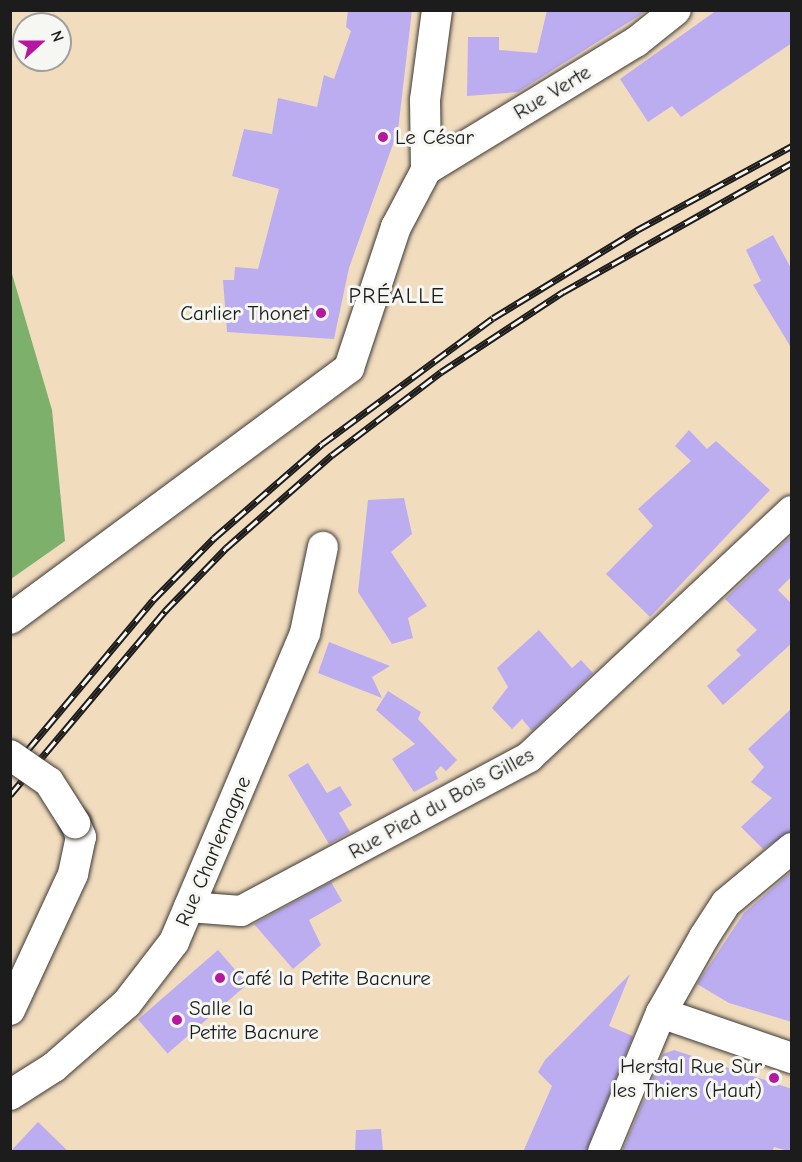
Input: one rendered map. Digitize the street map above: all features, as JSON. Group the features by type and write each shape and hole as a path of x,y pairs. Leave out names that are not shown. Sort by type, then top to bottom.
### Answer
{"street":[{"path":"10,619 349,368 396,227 426,170 424,120 437,10"},
{"name":"Rue Verte","path":"426,170 636,42 676,10"},
{"path":"424,120 437,132 477,138"},
{"name":"Rue Pied du Bois Gilles","path":"189,906 241,911 529,757 792,511"},
{"name":"Rue Charlemagne","path":"10,1095 54,1067 127,1003 174,942 305,633 323,547"},
{"path":"10,755 49,782 75,823 81,837 73,874 10,1010"},
{"path":"603,1152 661,1013 726,903 792,848"},
{"path":"661,1013 792,1058"}],"green space":[{"path":"10,267 52,410 65,541 11,579"}],"building":[{"path":"348,10 412,10 398,130 349,268 334,339 227,332 223,280 234,280 235,267 258,269 279,189 232,176 244,129 272,134 278,98 317,107 324,75 334,79 351,31 346,27"},
{"path":"547,10 648,10 518,92 467,96 468,37 499,37 499,50 537,53"},
{"path":"717,10 792,10 792,43 681,117 672,106 648,122 620,79"},
{"path":"773,235 792,270 792,349 753,285 761,281 746,250"},
{"path":"689,430 707,449 716,441 770,490 650,617 606,574 653,526 638,509 691,461 675,446"},
{"path":"404,498 412,534 391,552 427,606 408,618 413,638 392,644 358,592 368,500"},
{"path":"792,535 792,576 778,590 792,604 792,643 723,705 707,686 741,655 736,650 757,630 725,599"},
{"path":"539,630 572,668 581,660 593,673 532,731 522,719 512,729 492,708 508,687 497,668"},
{"path":"329,642 390,666 372,677 382,698 318,673"},
{"path":"388,691 421,712 418,719 457,760 446,771 441,766 435,772 438,779 414,792 392,759 415,744 376,710"},
{"path":"792,708 792,831 763,849 741,827 772,798 751,782 764,767 748,749"},
{"path":"308,763 327,793 340,786 352,805 339,813 350,832 329,844 288,775"},
{"path":"792,871 792,1022 729,1003 697,984 744,913"},
{"path":"331,882 342,901 309,920 321,945 293,969 254,924"},
{"path":"218,950 248,984 168,1054 138,1020"},
{"path":"630,974 609,1026 633,1036 586,1152 523,1152 552,1086 538,1072 545,1060"},
{"path":"674,1050 792,1089 792,1152 774,1147 772,1152 622,1152 663,1054"},
{"path":"38,1122 69,1152 10,1152"},
{"path":"381,1129 383,1152 355,1152 356,1130"}],"railway":[{"path":"10,771 153,600 214,538 322,444 493,318 637,230 792,146"},
{"path":"10,795 165,611 226,548 332,455 441,372 563,292 792,163"}],"place":[{"name":"Le César","path":"383,137"},
{"name":"Carlier Thonet","path":"321,313"},
{"name":"Café la Petite Bacnure","path":"220,978"},
{"name":"Salle la Petite Bacnure","path":"177,1020"},
{"name":"Herstal Rue Sur les Thiers (Haut)","path":"774,1078"}],"district":[{"name":"PRÉALLE","path":"397,297"}]}
